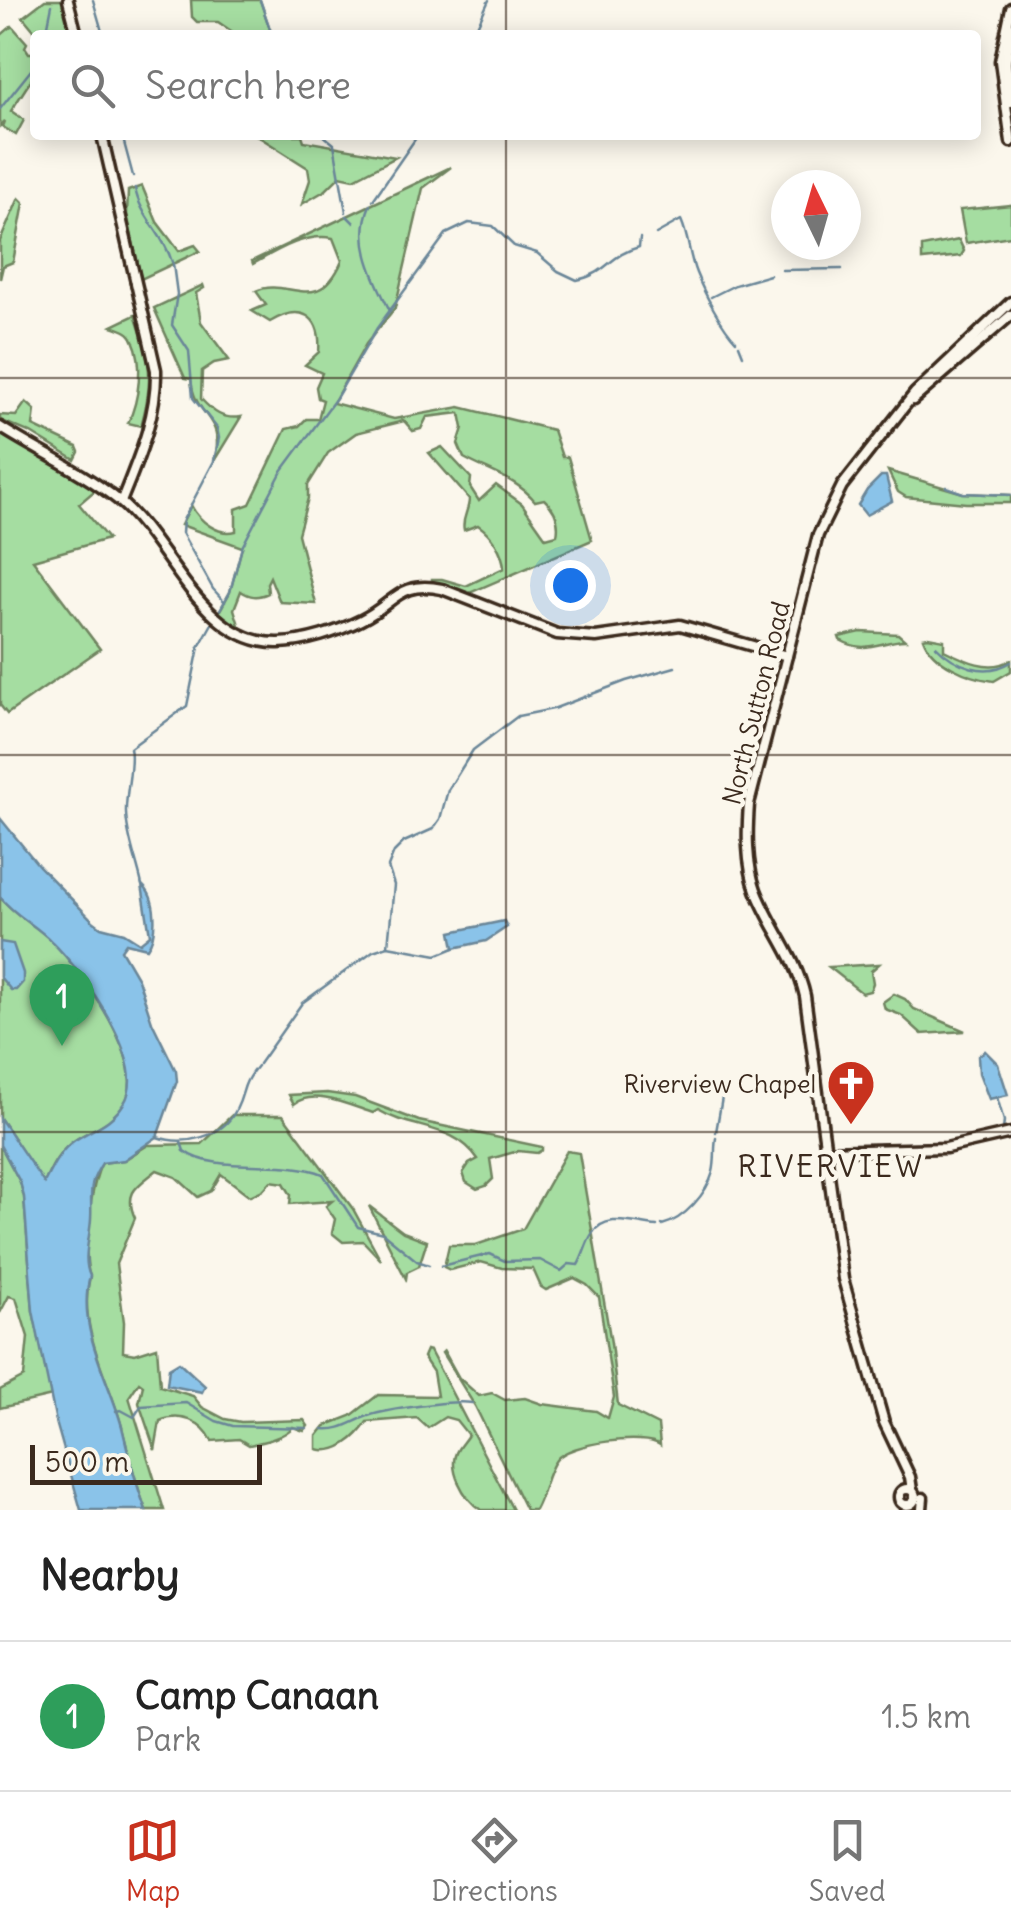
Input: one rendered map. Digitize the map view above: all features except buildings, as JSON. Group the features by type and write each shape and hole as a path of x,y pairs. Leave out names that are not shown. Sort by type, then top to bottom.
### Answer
{"main road":[{"path":"68,0 75,30"},
{"path":"1011,8 1004,26 1000,61 1011,142"},
{"path":"1011,27 1006,64 1011,102"},
{"path":"103,140 156,370 157,393 150,425 121,502"},
{"name":"North Sutton Road","path":"908,1490 906,1473 884,1422 843,1279 800,974 757,892 749,861 750,804 822,524 836,495 909,402 1011,302"},
{"name":"North Sutton Road","path":"909,402 1011,315"},
{"path":"0,427 121,502 218,619 240,634 260,641 298,641 361,620 402,590 424,585 442,588 556,634 596,637 680,625 787,656"},
{"path":"826,1151 946,1148 1011,1133"},
{"path":"908,1490 918,1505 902,1504 898,1499 908,1490"}],"green space":[{"path":"45,0 64,0 72,30 34,30 23,17"},
{"path":"191,0 260,0 270,30 230,30 218,22 197,22 192,17"},
{"path":"12,26 27,43 25,47 30,53 30,82 11,111 24,120 16,135 3,127 5,121 0,126 0,36"},
{"path":"264,140 304,140 396,157 354,179 340,176 302,204 310,180 308,168"},
{"path":"451,167 423,188 395,308 366,344 333,403 394,419 460,407 553,430 562,457 568,457 592,540 465,595 432,585 432,579 442,579 466,586 504,568 499,549 483,529 478,525 464,530 469,499 429,453 442,447 471,478 470,487 479,501 496,485 522,504 546,538 557,535 557,520 544,499 535,501 511,481 464,458 458,444 463,428 460,413 427,417 421,429 413,431 404,421 356,433 328,453 308,485 298,534 316,604 280,602 270,577 268,593 254,596 241,591 234,609 239,625 234,628 218,614 230,592 242,547 181,525 191,505 210,526 236,531 236,509 250,504 286,429 299,426 306,419 318,419 323,400 318,398 316,387 322,373 305,365 319,352 313,321 300,313 291,313 270,322 252,311 266,305 256,291 312,291 333,278 342,261 333,238 323,237 302,240 253,264 252,261"},
{"path":"142,186 157,222 179,251 195,245 200,251 141,279 127,214 128,191"},
{"path":"19,198 24,203 13,262 3,266 0,279 0,241"},
{"path":"1011,205 1011,236 966,243 960,210"},
{"path":"959,240 964,251 961,256 922,260 922,247"},
{"path":"203,285 196,293 201,322 229,360 202,371 201,399 219,414 241,417 214,461 217,446 213,426 193,392 191,379 185,378 154,308"},
{"path":"135,315 149,370 141,426 128,423 139,382 136,349 130,334 112,326"},
{"path":"26,402 35,410 33,426 77,447 75,460 31,433 0,420 0,415 16,416"},
{"path":"0,426 99,487 79,504 108,539 33,560 100,649 7,714 0,705"},
{"path":"888,471 963,493 1011,495 1011,503 906,497 898,492"},
{"path":"861,632 898,634 905,640 866,647 849,644 839,637"},
{"path":"923,638 944,640 944,650 977,664 1003,664 1011,660 1011,671 994,681 963,673 934,655"},
{"path":"0,897 53,942 80,974 109,1019 128,1066 130,1087 124,1104 108,1121 64,1149 44,1184 0,1118"},
{"path":"879,964 871,971 870,991 862,993 829,967"},
{"path":"894,994 914,1009 965,1031 922,1034 901,1015 885,1009 883,1002"},
{"path":"327,1093 355,1097 419,1121 542,1150 518,1151 490,1159 493,1179 477,1189 466,1182 463,1173 478,1159 468,1147 445,1133 378,1110 373,1113 322,1098 294,1104 289,1095"},
{"path":"232,1115 283,1115 353,1209 381,1260 363,1241 343,1242 332,1233 335,1219 326,1206 332,1201 290,1204 291,1195 284,1183 271,1181 250,1196 221,1174 211,1191 198,1197 176,1177 157,1170 139,1185 131,1201 135,1218 116,1264 124,1322 123,1352 135,1354 157,1347 160,1386 193,1396 202,1407 225,1419 304,1420 308,1426 304,1431 293,1427 278,1437 249,1445 239,1439 212,1441 197,1424 183,1418 168,1418 160,1421 155,1450 139,1403 143,1385 139,1382 129,1397 164,1510 146,1510 91,1334 87,1237 94,1185 102,1163 124,1160 148,1145 202,1144"},
{"path":"0,1145 24,1197 33,1311 52,1396 0,1408 0,1390 24,1377 28,1337 16,1298 9,1296 0,1313"},
{"path":"567,1151 579,1153 618,1405 658,1425 660,1445 624,1440 563,1454 553,1465 535,1510 526,1510 475,1406 442,1353 459,1378 479,1396 492,1393 505,1400 525,1398 596,1411 608,1418 614,1397 599,1297 574,1278 546,1290 533,1269 502,1268 481,1262 450,1270 444,1267 449,1245 476,1245 523,1229"},
{"path":"369,1206 403,1232 427,1241 419,1266 407,1272 406,1279"},
{"path":"426,1350 430,1351 513,1510 481,1510 463,1491 454,1465 458,1449 468,1435 456,1420 445,1417 428,1428 417,1418 367,1422 346,1444 332,1450 317,1449 317,1436 325,1426 351,1416 378,1395 437,1396 433,1372 423,1357"}],"water":[{"path":"881,476 886,476 892,501 866,515 858,505"},
{"path":"0,818 39,866 101,927 124,933 140,943 150,935 142,885 153,906 153,934 147,948 126,943 121,950 138,979 177,1081 157,1137 124,1160 102,1163 96,1174 91,1190 87,1256 87,1315 91,1334 146,1510 81,1510 56,1422 33,1311 24,1197 0,1145 0,1118 44,1183 70,1144 108,1120 124,1103 130,1086 128,1065 109,1018 79,973 46,936 0,897"},
{"path":"504,921 507,927 486,941 454,948 451,932"},
{"path":"0,942 13,944 23,973 23,982 16,990 11,990 0,977"},
{"path":"985,1051 998,1064 1008,1095 989,1099 979,1073 978,1056"},
{"path":"179,1362 205,1386 202,1392 167,1385 169,1368"}],"waterway":[{"path":"93,0 102,30"},
{"path":"260,0 270,30"},
{"path":"475,30 489,0"},
{"path":"47,30 52,5"},
{"path":"0,109 30,71"},
{"path":"123,140 133,176"},
{"path":"329,140 334,144 346,212"},
{"path":"373,200 415,140"},
{"path":"135,188 172,262"},
{"path":"370,205 365,246 372,273 390,311"},
{"path":"347,216 354,223"},
{"path":"656,234 681,220 699,281 736,341"},
{"path":"218,613 230,592 242,547 282,471 336,398 377,328 446,234 469,223 493,226 514,246 537,253 558,271 577,280 639,247 640,238"},
{"path":"173,264 177,294 172,325 189,351 193,398 217,428 219,438 214,461 183,520 182,533 213,589 225,602"},
{"path":"782,270 842,269"},
{"path":"711,297 770,275"},
{"path":"739,345 743,355"},
{"path":"946,487 963,493 1011,495"},
{"path":"142,885 127,822 130,748 187,706 199,647 214,620"},
{"path":"936,646 971,668 991,669 1011,662"},
{"path":"388,946 394,885 388,867 394,852 404,842 433,829 448,790 473,750 518,716 553,709 675,667"},
{"path":"259,1064 302,1003 373,951 388,946 437,955 454,948"},
{"path":"157,1137 190,1140 222,1127 236,1110 257,1066"},
{"path":"716,1132 723,1092"},
{"path":"997,1097 1003,1130"},
{"path":"662,1225 686,1212 706,1188 714,1168 716,1138"},
{"path":"181,1142 184,1151 213,1162 290,1167 323,1174 358,1227 383,1233 417,1261 429,1265"},
{"path":"441,1266 490,1254 505,1261 540,1260 561,1271 569,1264 578,1265 592,1234 605,1223 657,1226"},
{"path":"116,1411 134,1417 141,1406 186,1403 233,1426 307,1428"},
{"path":"323,1429 405,1408 472,1403"}],"place":[{"name":"Camp Canaan","path":"62,1046"},
{"name":"Riverview Chapel","path":"851,1126"}],"district":[{"name":"RIVERVIEW","path":"831,1166"}]}
